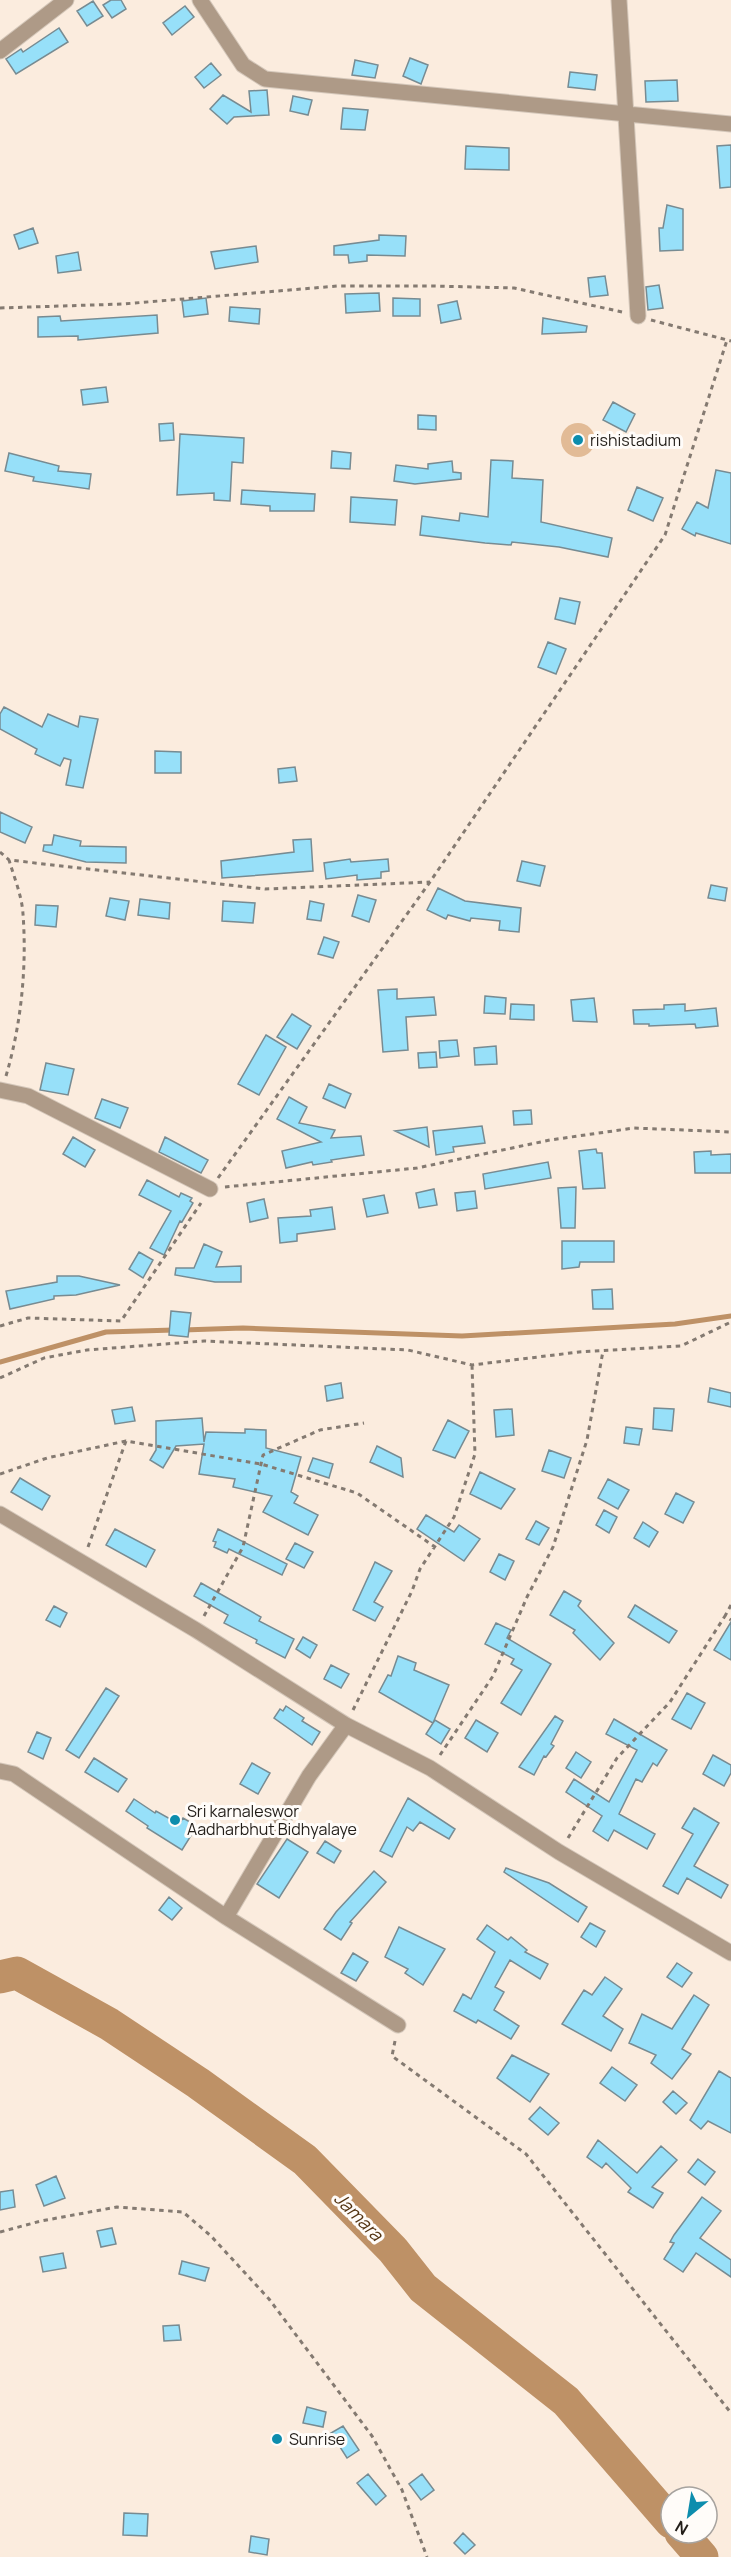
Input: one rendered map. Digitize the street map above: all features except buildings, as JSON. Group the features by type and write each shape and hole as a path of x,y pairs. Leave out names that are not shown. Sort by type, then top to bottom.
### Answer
{"street":[{"path":"0,51 66,0"},
{"path":"200,0 243,65 265,79 731,124"},
{"path":"619,0 638,316"},
{"path":"1,1091 28,1096 210,1189"},
{"path":"0,1514 196,1630 345,1725 430,1768 559,1852 731,1953"},
{"path":"226,1917 309,1776 345,1725"},
{"path":"0,1771 14,1774 226,1917 398,2025"}],"path":[{"path":"0,308 123,304 338,286 514,288 638,316 729,340 665,535 430,882 210,1189 121,1321 28,1318 0,1326"},
{"path":"0,852 9,860 23,912 22,983 16,1043 1,1091"},
{"path":"9,860 266,889 430,882"},
{"path":"210,1189 267,1181 330,1178 417,1168 549,1140 634,1128 731,1132"},
{"path":"0,1378 55,1356 87,1350 204,1341 408,1350 472,1365 603,1351 681,1346 731,1322"},
{"path":"430,1768 493,1676 527,1596 554,1547 587,1440 603,1351"},
{"path":"345,1725 398,1621 420,1569 454,1517 475,1454 472,1365"},
{"path":"196,1630 243,1547 263,1455 320,1430 364,1423"},
{"path":"0,1474 47,1458 126,1441 261,1464 357,1493 435,1547"},
{"path":"82,1563 126,1441"},
{"path":"559,1852 617,1758 670,1702 731,1605"},
{"path":"725,1616 731,1620"},
{"path":"398,2025 393,2055 526,2154 731,2413"},
{"path":"0,2232 41,2221 117,2207 183,2212 211,2236 269,2299 372,2436 402,2490 427,2557"}],"shaded area":[{"name":"rishistadium","path":"578,423 590,428 595,440 590,452 578,457 566,452 561,440 566,428"}],"waterway":[{"path":"183,1330 243,1328 462,1336 675,1324 731,1316"},
{"path":"0,1362 106,1332 174,1330"},
{"name":"Jamara","path":"0,1977 17,1973 109,2024 198,2083 305,2160 393,2250 423,2288 566,2401 659,2508"},
{"name":"Jamara","path":"692,2545 702,2557"}],"place":[{"name":"rishistadium","path":"578,440"},
{"name":"Sri karnaleswor Aadharbhut Bidhyalaye","path":"175,1820"},
{"name":"Sunrise","path":"277,2439"}]}
